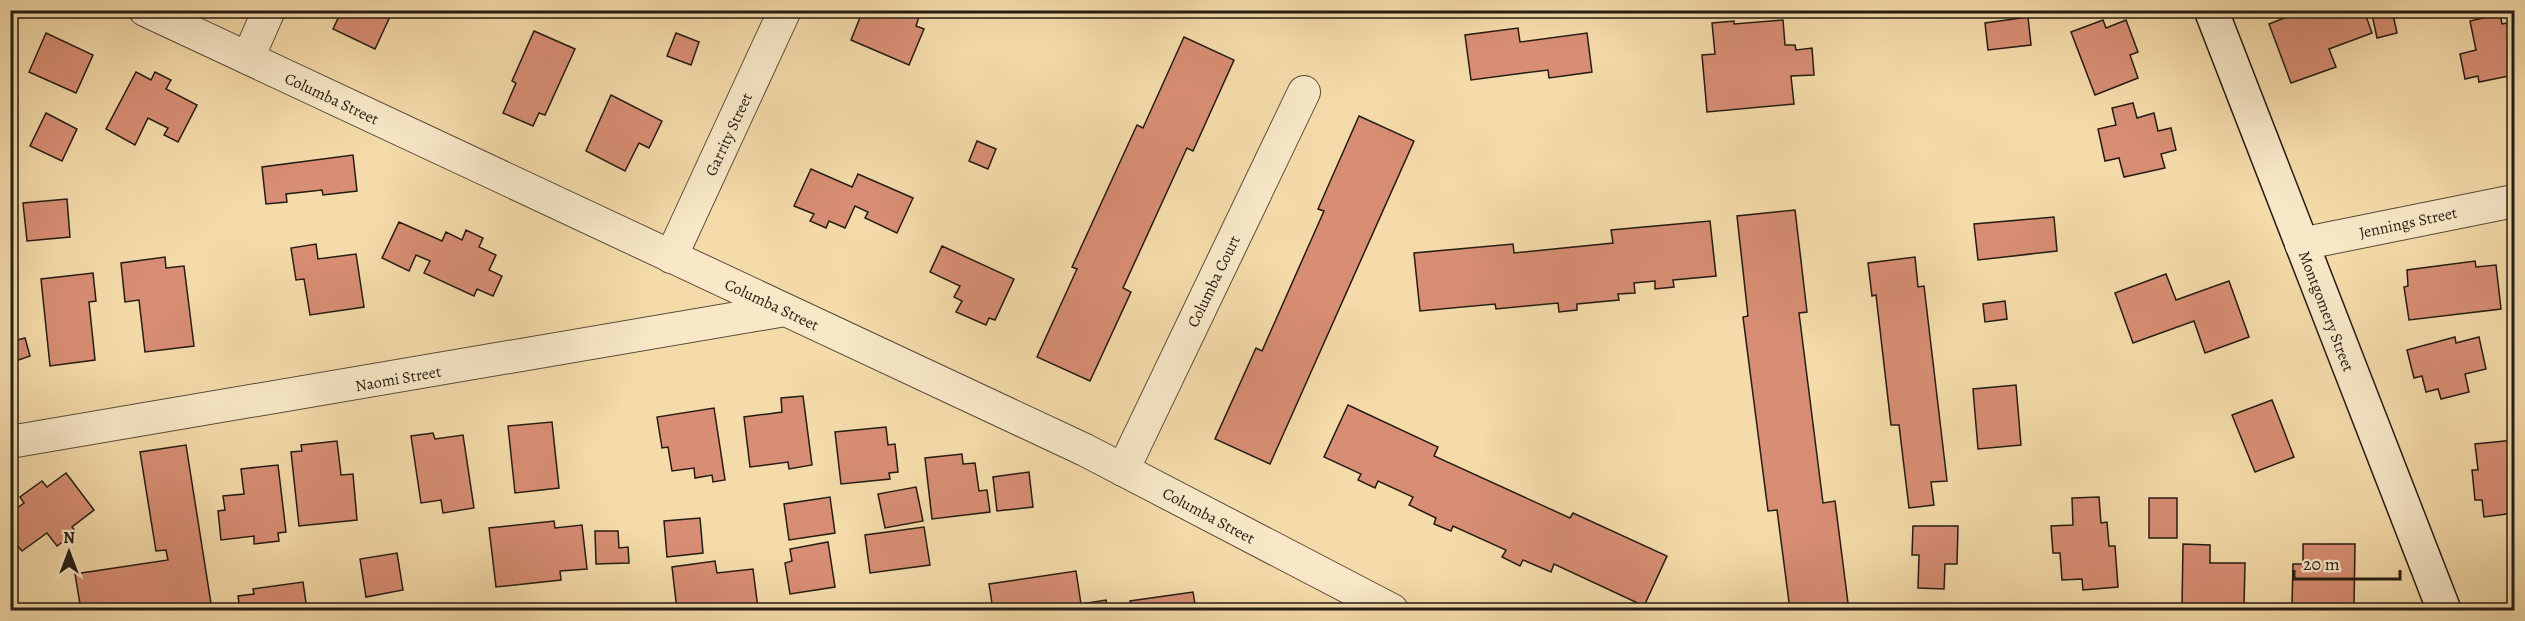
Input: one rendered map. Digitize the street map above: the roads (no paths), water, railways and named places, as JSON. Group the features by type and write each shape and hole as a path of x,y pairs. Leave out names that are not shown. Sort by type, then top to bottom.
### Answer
{"main road":[{"name":"Montgomery Street","path":"2211,10 2444,610"}],"street":[{"name":"Columba Street","path":"145,10 1084,450 1392,610"},
{"path":"248,58 269,10"},
{"name":"Garrity Street","path":"671,257 786,10"},
{"name":"Columba Court","path":"1123,470 1304,92"},
{"name":"Jennings Street","path":"2301,244 2514,201"},
{"name":"Naomi Street","path":"10,442 785,310"}]}
